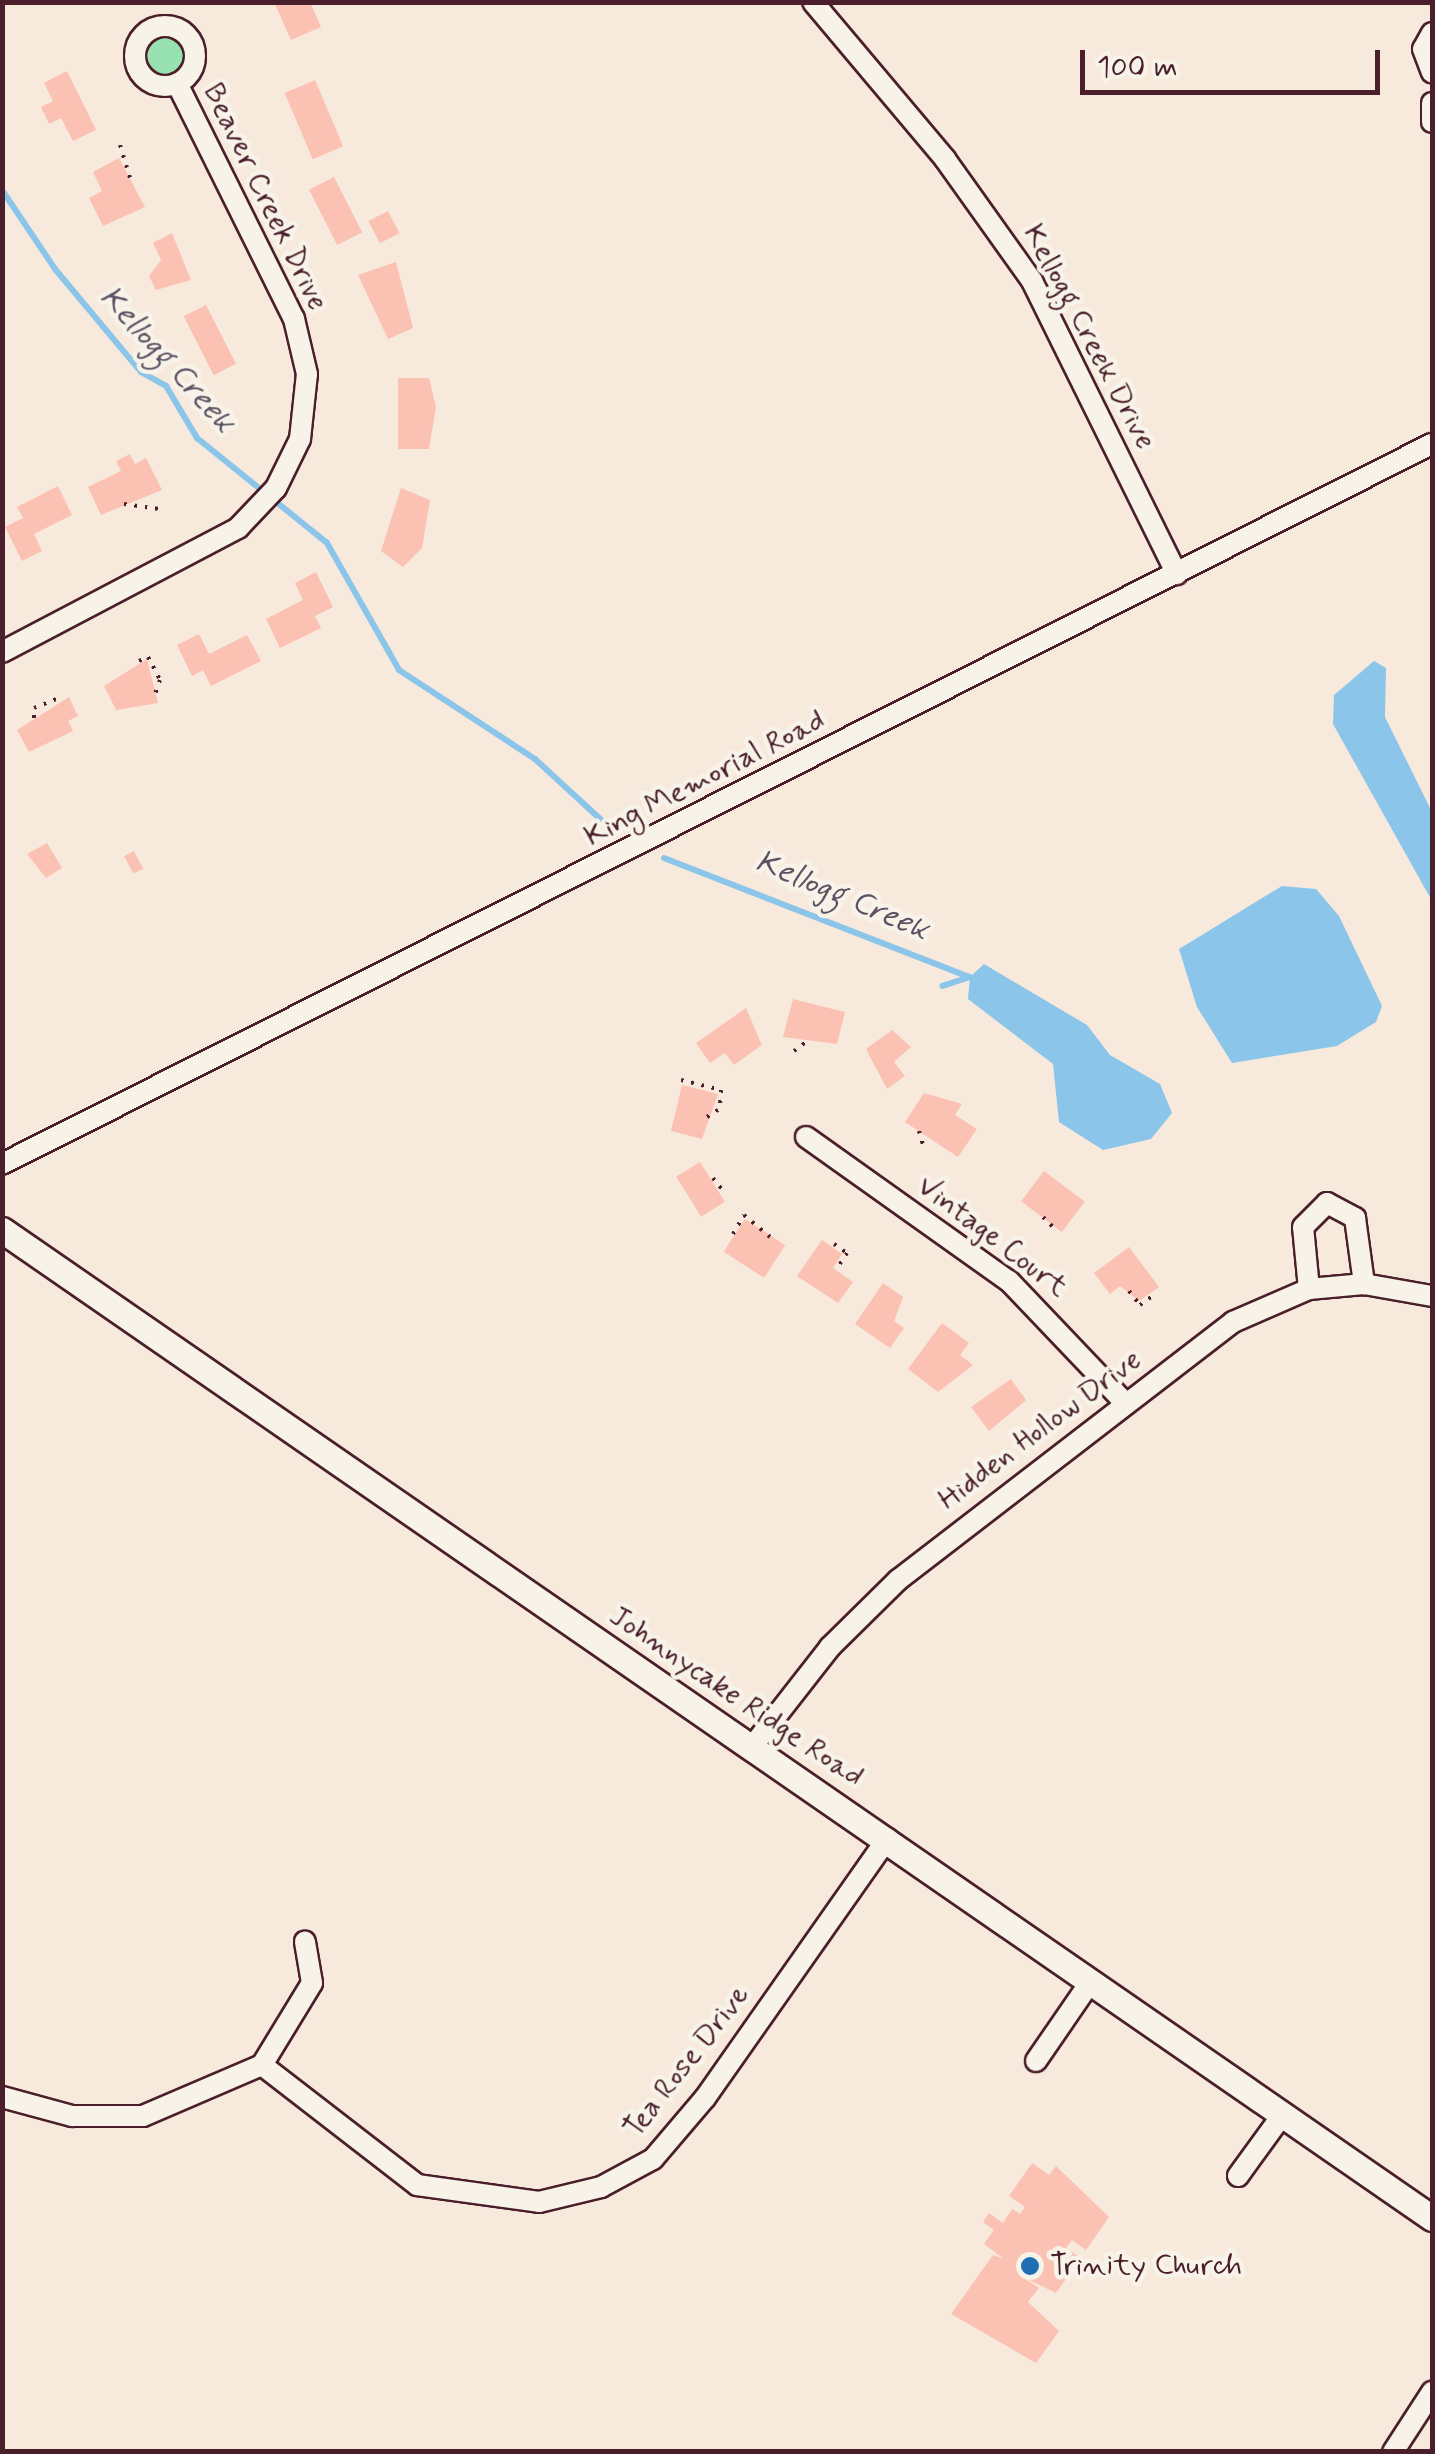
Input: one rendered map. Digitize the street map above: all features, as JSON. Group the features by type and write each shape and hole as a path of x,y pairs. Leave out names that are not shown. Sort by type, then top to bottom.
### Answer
{"main road":[{"name":"Johnnycake Ridge Road","path":"2,1230 1432,2218"}],"street":[{"name":"Kellogg Creek Drive","path":"813,2 945,159 1032,281 1177,574"},
{"path":"1432,32 1424,49 1432,72"},
{"name":"Beaver Creek Drive","path":"2,652 218,541 259,510 276,488 305,419 303,350 177,83"},
{"path":"1432,102 1432,122"},
{"name":"King Memorial Road","path":"2,1164 1432,444"},
{"name":"Vintage Court","path":"806,1137 1008,1281 1125,1403"},
{"path":"1309,1289 1303,1227 1327,1203 1356,1218 1364,1284"},
{"name":"Hidden Hollow Drive","path":"752,1748 830,1647 898,1580 1249,1312 1309,1289 1364,1284 1432,1296"},
{"name":"Tea Rose Drive","path":"262,2065 417,2185 539,2202 601,2187 654,2159 704,2098 887,1839"},
{"path":"2,2097 72,2116 143,2116 262,2065 312,1982 306,1942"},
{"path":"1036,2061 1091,1980"},
{"path":"1238,2176 1283,2114"},
{"path":"1393,2452 1432,2392"}],"path":[{"path":"120,144 131,182"},
{"path":"124,504 161,509"},
{"path":"139,661 148,656 160,680 154,697"},
{"path":"34,718 34,708 59,698"},
{"path":"794,1051 812,1038"},
{"path":"681,1080 721,1090 722,1105 707,1118"},
{"path":"919,1131 924,1148"},
{"path":"713,1178 723,1191"},
{"path":"733,1234 744,1215 770,1237"},
{"path":"1043,1217 1054,1228"},
{"path":"834,1244 847,1253 836,1270"},
{"path":"1129,1291 1140,1305 1151,1297"}],"green space":[{"path":"165,36 179,42 185,56 179,70 165,76 151,70 145,56 151,42"}],"water":[{"path":"1374,661 1386,668 1385,717 1432,812 1432,901 1333,724 1334,695"},
{"path":"1282,886 1316,889 1339,916 1382,1006 1376,1022 1337,1046 1232,1063 1197,1007 1179,949"},
{"path":"984,964 1087,1025 1110,1055 1160,1084 1172,1113 1151,1139 1103,1150 1059,1122 1053,1064 968,999 970,977"}],"building":[{"path":"274,2 310,2 321,27 291,40"},
{"path":"67,71 96,130 73,141 61,118 49,124 41,107 53,101 44,83"},
{"path":"315,80 343,146 313,159 285,93"},
{"path":"119,158 145,207 103,226 89,198 102,191 93,172"},
{"path":"334,177 362,232 337,245 309,190"},
{"path":"388,211 399,233 380,243 368,221"},
{"path":"172,233 191,280 156,290 149,276 161,260 153,243"},
{"path":"396,262 413,328 388,339 358,275"},
{"path":"206,305 236,364 214,375 184,316"},
{"path":"398,378 429,378 436,407 429,449 398,449"},
{"path":"130,454 135,464 146,458 162,490 101,515 88,487 121,471 116,461"},
{"path":"58,486 72,515 34,534 42,551 22,561 5,527 23,518 17,507"},
{"path":"401,488 430,500 422,548 403,567 381,551"},
{"path":"316,572 333,607 315,616 321,628 280,648 266,619 303,600 295,583"},
{"path":"199,634 209,654 247,635 261,661 211,686 203,670 192,676 177,645"},
{"path":"147,659 158,703 116,710 104,686"},
{"path":"69,697 78,716 68,721 73,731 29,752 17,730"},
{"path":"47,843 62,868 46,878 27,854"},
{"path":"134,851 143,869 133,874 124,856"},
{"path":"793,999 845,1012 837,1044 783,1037"},
{"path":"746,1008 762,1045 734,1065 725,1053 710,1063 696,1043"},
{"path":"892,1030 911,1047 894,1062 905,1076 887,1089 866,1049"},
{"path":"682,1085 718,1094 702,1139 671,1131"},
{"path":"924,1093 962,1104 955,1115 977,1129 958,1157 905,1122"},
{"path":"700,1162 725,1202 701,1217 676,1177"},
{"path":"1044,1171 1085,1202 1062,1232 1021,1201"},
{"path":"745,1219 785,1245 764,1278 724,1252"},
{"path":"822,1240 842,1254 833,1268 853,1282 838,1303 797,1276"},
{"path":"1129,1247 1159,1287 1139,1301 1120,1286 1110,1294 1094,1273"},
{"path":"883,1283 903,1297 894,1321 904,1328 890,1348 855,1324"},
{"path":"942,1323 969,1343 960,1355 973,1365 938,1392 908,1369"},
{"path":"1011,1379 1026,1400 989,1431 971,1407"},
{"name":"Trinity Church","path":"1032,2163 1049,2175 1056,2166 1109,2217 1086,2250 1072,2240 1066,2248 1081,2258 1056,2293 1021,2276 1039,2288 1028,2302 1059,2331 1036,2363 951,2314 993,2255 1004,2259 984,2244 994,2230 983,2222 989,2213 1003,2223 1012,2209 1020,2214 1025,2207 1009,2196"}],"waterway":[{"name":"Kellogg Creek","path":"2,190 55,269 141,372 166,386 197,438 327,543 399,670 535,759 611,829"},
{"name":"Kellogg Creek","path":"664,858 970,977 942,986"}],"place":[{"name":"Trinity Church","path":"1030,2266"}]}
